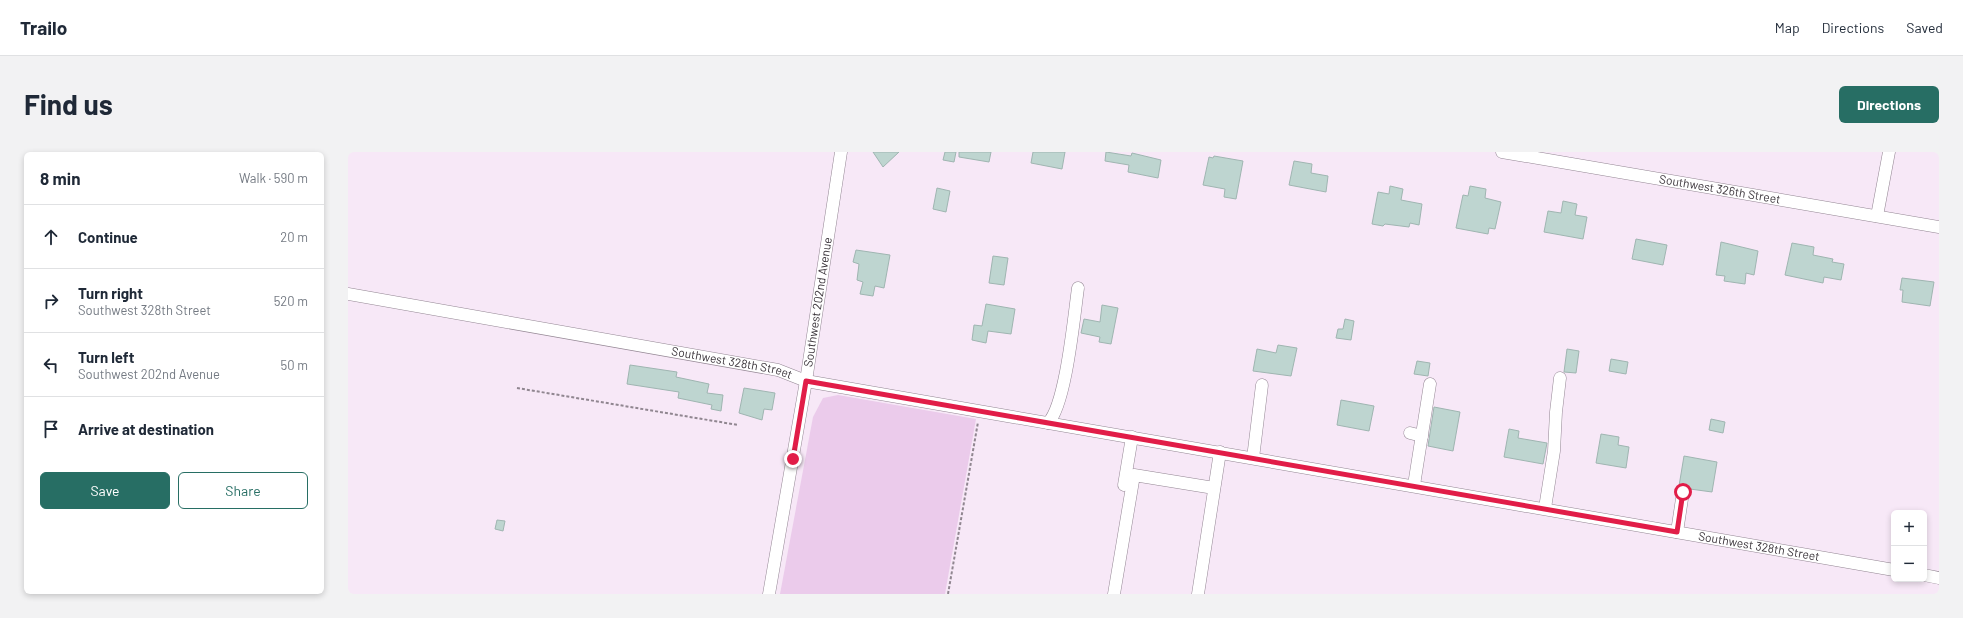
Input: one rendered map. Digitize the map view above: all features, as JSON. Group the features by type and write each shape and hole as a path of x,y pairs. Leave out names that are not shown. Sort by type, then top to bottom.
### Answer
{"street":[{"name":"Southwest 202nd Avenue","path":"770,594 806,381 841,152"},
{"name":"Southwest 326th Street","path":"1502,152 1939,227"},
{"path":"1877,216 1889,152"},
{"path":"1048,423 1054,417 1058,408 1069,352 1078,288"},
{"name":"Southwest 328th Street","path":"348,294 778,370 806,381 1414,485 1891,569"},
{"path":"1545,508 1554,451 1556,412 1560,378"},
{"path":"1414,485 1430,384"},
{"path":"1253,458 1262,386"},
{"path":"1410,433 1422,436"},
{"path":"1108,594 1132,437"},
{"path":"1198,594 1220,452"},
{"path":"1114,594 1134,475 1214,488"},
{"path":"1677,532 1683,492"},
{"path":"1927,576 1939,578"}],"path":[{"path":"517,388 738,425"},
{"path":"948,594 980,411"}],"shaded area":[{"path":"838,395 976,419 945,594 780,594 813,417 823,398"}],"building":[{"path":"873,152 899,152 883,167"},
{"path":"945,152 956,152 954,162 943,160"},
{"path":"959,152 991,152 989,162 959,157"},
{"path":"1033,152 1065,152 1062,169 1031,163"},
{"path":"1106,152 1131,156 1132,153 1161,160 1158,178 1128,172 1129,165 1105,161"},
{"path":"1214,156 1243,161 1236,199 1224,197 1225,189 1203,185 1209,157 1213,158"},
{"path":"1294,161 1312,164 1311,173 1328,176 1326,192 1289,185"},
{"path":"1390,186 1403,189 1401,200 1422,204 1419,225 1410,223 1409,227 1372,224 1378,192 1389,194"},
{"path":"1470,186 1486,189 1485,198 1501,202 1495,229 1489,228 1488,234 1456,228 1463,195 1468,196"},
{"path":"937,188 950,191 946,212 933,209"},
{"path":"1563,201 1577,204 1575,215 1587,217 1583,239 1544,232 1548,211 1561,213"},
{"path":"1636,239 1667,245 1663,265 1632,259"},
{"path":"1721,242 1758,251 1754,275 1746,273 1745,284 1724,281 1725,276 1716,275"},
{"path":"1792,243 1814,247 1813,255 1833,259 1832,262 1844,264 1841,280 1824,277 1823,283 1785,275"},
{"path":"856,250 890,255 884,288 875,286 873,296 860,294 863,282 857,280 859,264 853,262"},
{"path":"993,256 1008,258 1004,285 989,283"},
{"path":"1902,278 1934,282 1930,306 1902,302 1903,290 1900,290"},
{"path":"986,304 1015,309 1011,334 988,331 986,343 972,340 974,325 982,326"},
{"path":"1102,305 1118,308 1111,344 1099,342 1100,337 1081,333 1084,319 1100,322"},
{"path":"1345,319 1354,321 1351,340 1336,338 1338,329 1343,329"},
{"path":"1278,345 1297,348 1291,376 1253,371 1257,349 1276,353"},
{"path":"1567,349 1579,351 1576,373 1564,372"},
{"path":"1611,359 1628,362 1626,374 1609,371"},
{"path":"1417,361 1430,363 1428,376 1414,374"},
{"path":"630,365 677,372 676,377 709,384 707,393 723,395 721,411 711,409 712,405 678,398 679,392 627,384"},
{"path":"744,388 775,393 772,410 764,409 762,420 739,413"},
{"path":"1341,400 1374,406 1369,431 1337,425"},
{"path":"1434,407 1460,412 1453,451 1428,446"},
{"path":"1711,419 1725,422 1723,433 1709,430"},
{"path":"1509,429 1519,431 1518,438 1547,443 1543,464 1504,457"},
{"path":"1601,434 1619,437 1618,445 1629,447 1626,468 1596,463"},
{"path":"1684,456 1717,462 1712,492 1690,489 1684,485 1679,486"},
{"path":"497,520 505,521 503,531 495,529"}],"route":[{"path":"793,459 806,381 1442,490 1677,532 1683,492"}]}
